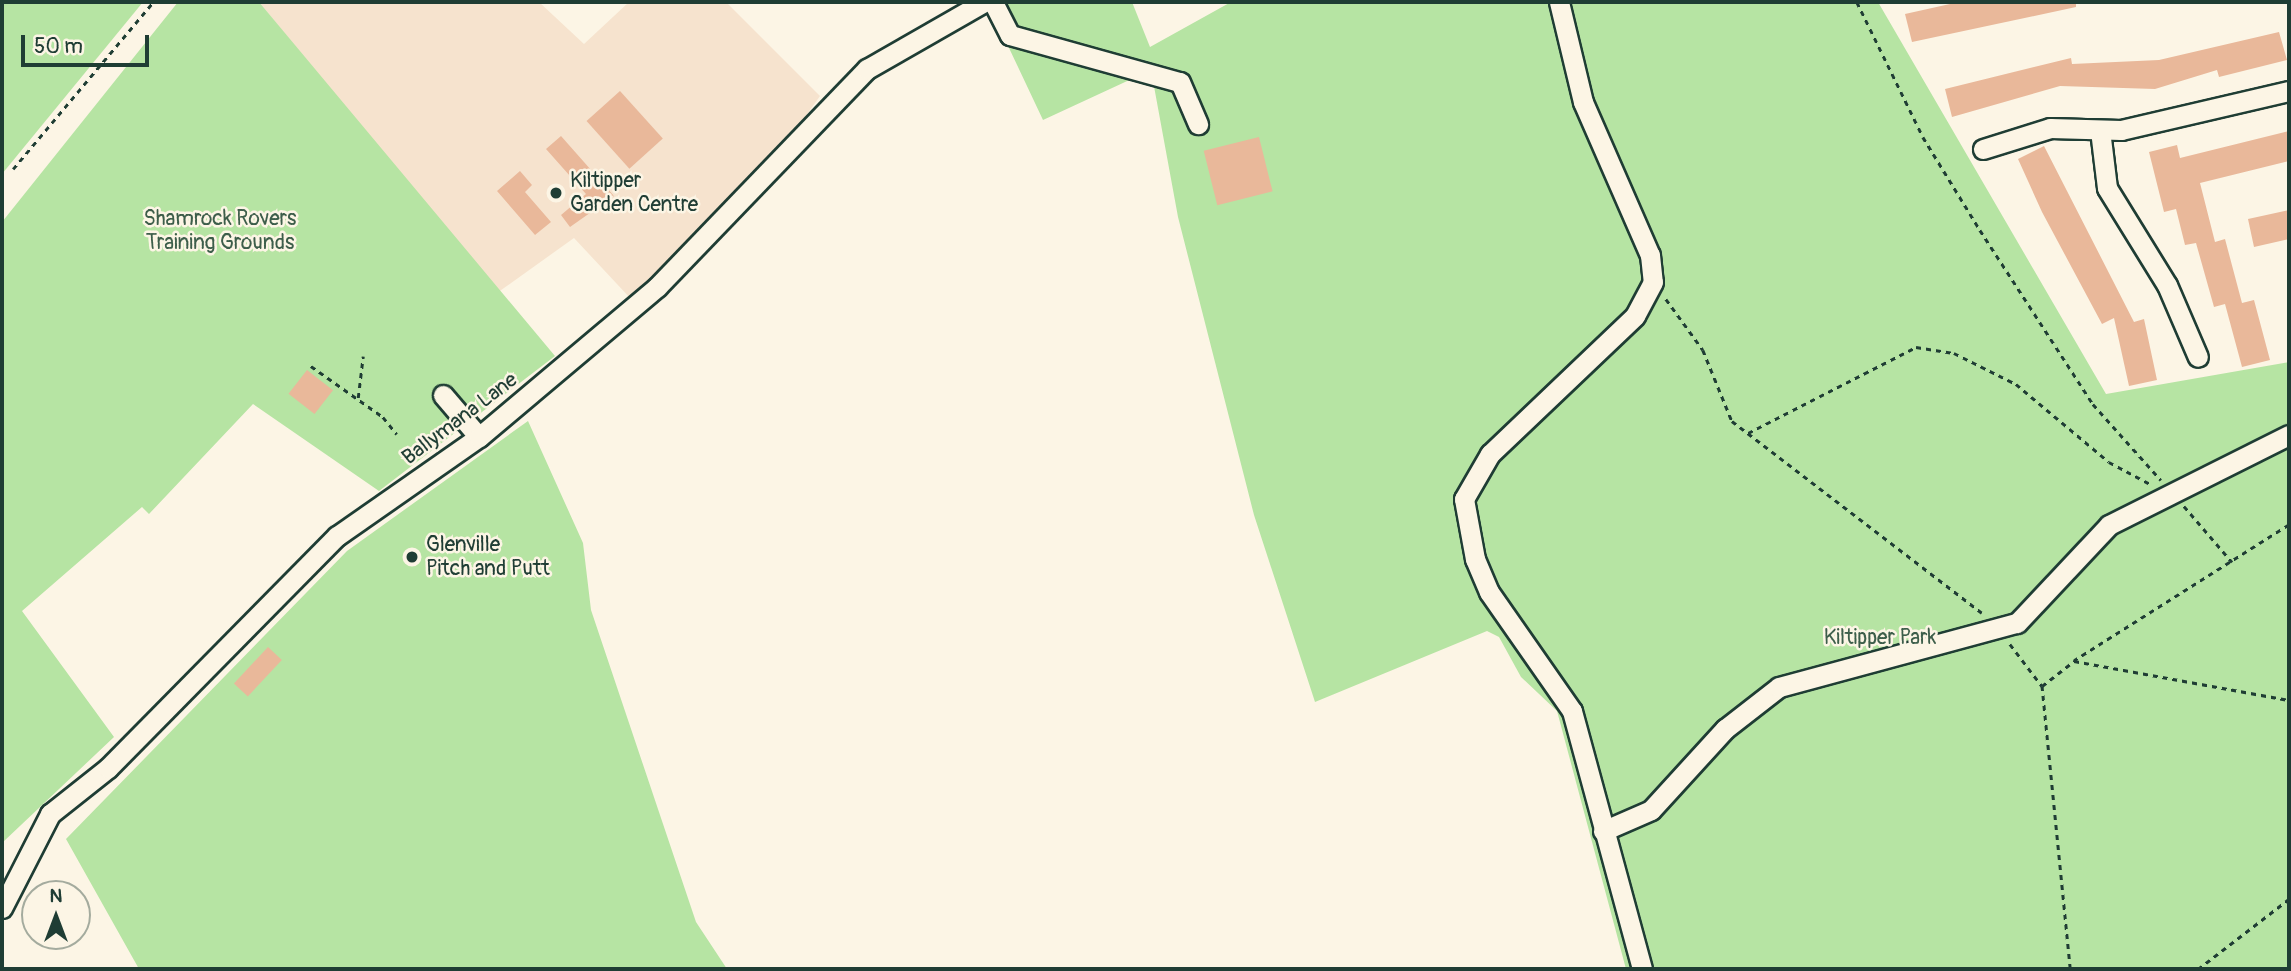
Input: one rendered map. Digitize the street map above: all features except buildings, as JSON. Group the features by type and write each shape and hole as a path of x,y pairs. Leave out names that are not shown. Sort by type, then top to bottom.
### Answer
{"street":[{"name":"Ballymana Lane","path":"2,908 50,814 108,768 337,536 479,437 712,235 867,69 984,2"},
{"path":"993,2 1010,35 1180,82 1198,124"},
{"path":"1559,2 1583,102 1650,255 1653,282 1636,316 1490,454 1464,499 1475,559 1489,592 1572,711 1642,969"},
{"path":"1983,149 2050,128 2100,130 2289,91"},
{"path":"2100,130 2107,188 2167,285 2198,357"},
{"path":"443,395 479,437"},
{"path":"1603,831 1651,810 1725,729 1779,687 2000,631 2036,607 2089,541 2170,490 2289,435"}],"path":[{"path":"13,169 153,2"},
{"path":"1857,2 1923,137 2093,404 2232,562"},
{"path":"1653,282 1703,350 1732,421 2000,631 2042,686 2070,969"},
{"path":"1747,433 1916,346 1981,363 2049,408 2133,478 2170,490"},
{"path":"358,398 363,356"},
{"path":"311,366 358,398 397,434"},
{"path":"2042,686 2074,661 2289,525"},
{"path":"2074,661 2289,700"},
{"path":"2198,969 2289,899"}],"shaded area":[{"path":"259,2 539,2 584,44 629,2 726,2 820,96 777,156 631,299 574,238 497,293"}],"green space":[{"path":"2,2 143,2 2,174"},
{"name":"Shamrock Rovers Training Grounds","path":"178,2 259,2 555,356 379,491 253,404 149,514 142,507 22,611 114,737 2,843 2,222"},
{"name":"Kiltipper Park","path":"1010,2 1132,2 1150,47 1231,2 1878,2 2106,394 2289,362 2289,969 1626,969 1557,711 1521,677 1499,637 1487,631 1315,702 1254,515 1178,217 1151,70 1043,120 992,12"},
{"path":"528,421 583,543 591,610 696,922 727,969 139,969 66,839 347,551"}],"place":[{"name":"Kiltipper Garden Centre","path":"556,193"},
{"name":"Glenville Pitch and Putt","path":"412,557"}]}
